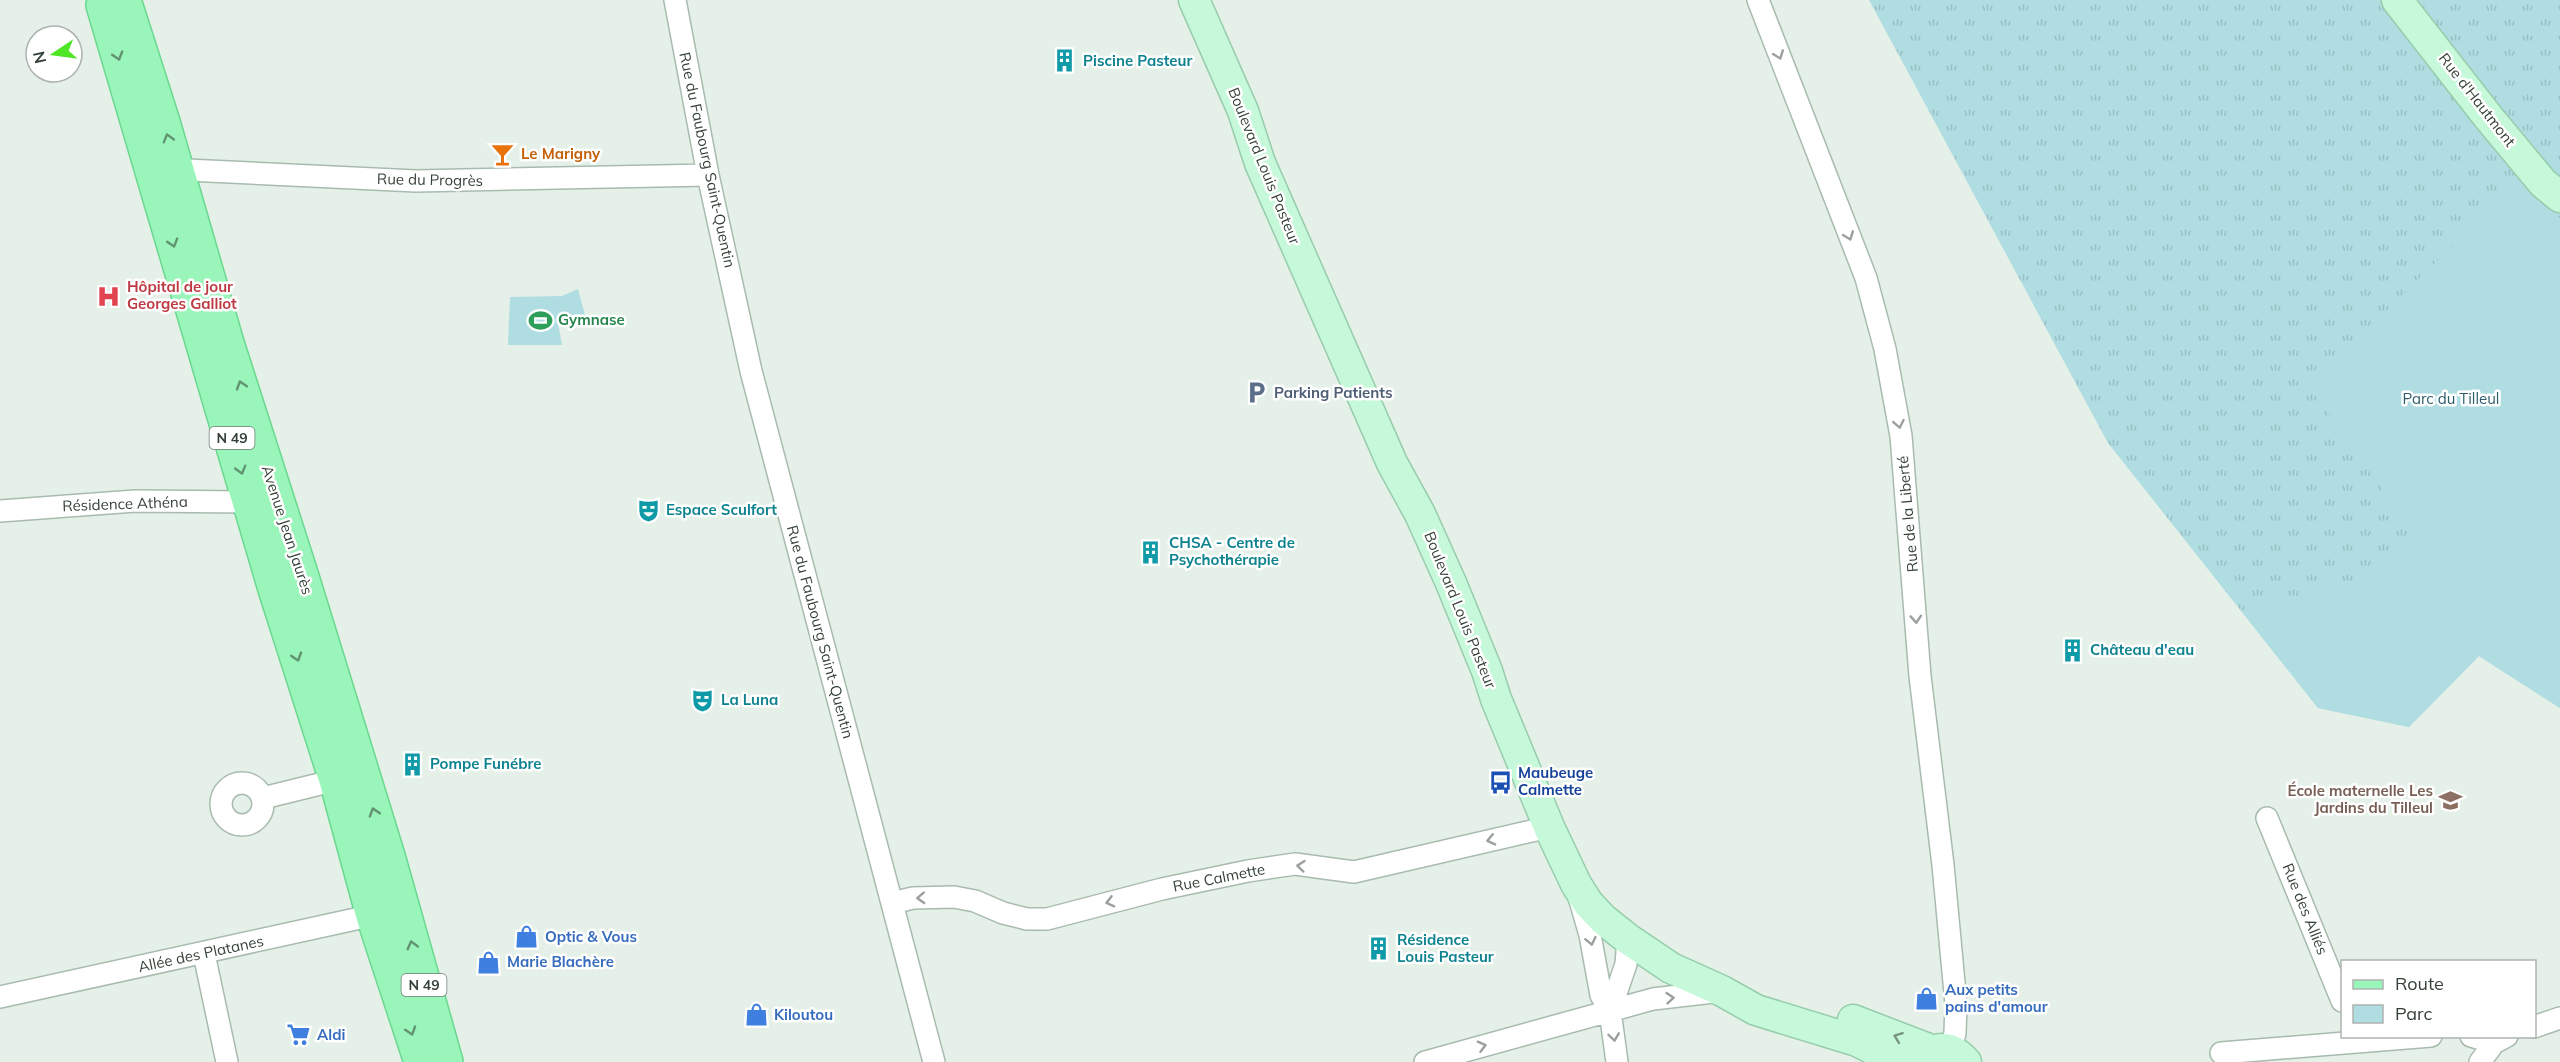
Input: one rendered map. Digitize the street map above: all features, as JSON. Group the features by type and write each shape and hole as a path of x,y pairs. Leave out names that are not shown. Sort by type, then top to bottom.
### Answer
{"main road":[{"name":"Avenue Jean Jaurès","path":"101,0 226,342 303,577 388,912 421,1062"},
{"name":"Avenue Jean Jaurès","path":"124,0 164,169 250,502 336,780 446,1062"},
{"name":"Boulevard Louis Pasteur","path":"1194,0 1243,111 1260,163 1392,463 1420,514 1451,583 1549,827 1576,884 1604,919 1628,939 1671,968 1722,991 1756,1010 1857,1041 1881,1053 1889,1062"},
{"name":"Rue d'Hautmont","path":"2397,0 2543,183 2560,197"},
{"path":"1722,991 1751,992 1865,1024 1941,1056"}],"street":[{"name":"Rue du Faubourg Saint-Quentin","path":"675,0 708,175 751,371 934,1062"},
{"name":"Rue de la Liberté","path":"1758,0 1866,278 1885,349 1901,436 1920,676 1956,1004 1955,1033 1941,1056"},
{"name":"Rue du Progrès","path":"164,169 416,181 708,175"},
{"name":"Résidence Athéna","path":"0,511 135,501 250,502"},
{"path":"263,798 336,780"},
{"name":"Rue des Alliés","path":"2267,818 2341,996"},
{"name":"Rue Calmette","path":"892,903 913,898 954,897 975,901 1003,913 1027,919 1047,919 1162,889 1248,871 1295,864 1354,872 1549,827"},
{"path":"1576,884 1590,935 1601,995 1611,1011"},
{"name":"Allée des Platanes","path":"0,997 388,912"},
{"path":"1617,1062 1611,1011 1626,963 1628,939"},
{"path":"204,954 227,1062"},
{"path":"1425,1062 1653,999 1722,991"},
{"path":"2536,1027 2560,1018"},
{"path":"2221,1053 2382,1038"},
{"path":"2480,1062 2500,1040"}],"green space":[{"path":"1869,0 2560,0 2560,708 2479,656 2409,727 2318,708 2108,443"},
{"name":"Parc du Tilleul","path":"2520,179 2542,204 2560,218 2560,708 2479,656 2409,727 2318,708 2243,613 2364,578 2414,533 2305,381 2379,318"},
{"name":"Gymnase","path":"578,289 585,315 558,324 562,345 508,345 510,297 562,296"}],"place":[{"name":"Piscine Pasteur","path":"1065,61"},
{"name":"Le Marigny","path":"503,154"},
{"name":"Hôpital de jour Georges Galliot","path":"109,296"},
{"name":"Gymnase","path":"540,320"},
{"name":"Parking Patients","path":"1256,393"},
{"name":"Espace Sculfort","path":"648,510"},
{"name":"CHSA - Centre de Psychothérapie","path":"1151,552"},
{"name":"Château d'eau","path":"2072,650"},
{"name":"La Luna","path":"703,700"},
{"name":"Pompe Funébre","path":"412,764"},
{"name":"Maubeuge Calmette","path":"1500,782"},
{"name":"École maternelle Les Jardins du Tilleul","path":"2451,800"},
{"name":"Optic & Vous","path":"527,937"},
{"name":"Résidence Louis Pasteur","path":"1379,949"},
{"name":"Marie Blachère","path":"489,962"},
{"name":"Aux petits pains d'amour","path":"1927,999"},
{"name":"Kiloutou","path":"756,1015"},
{"name":"Aldi","path":"299,1035"}]}
